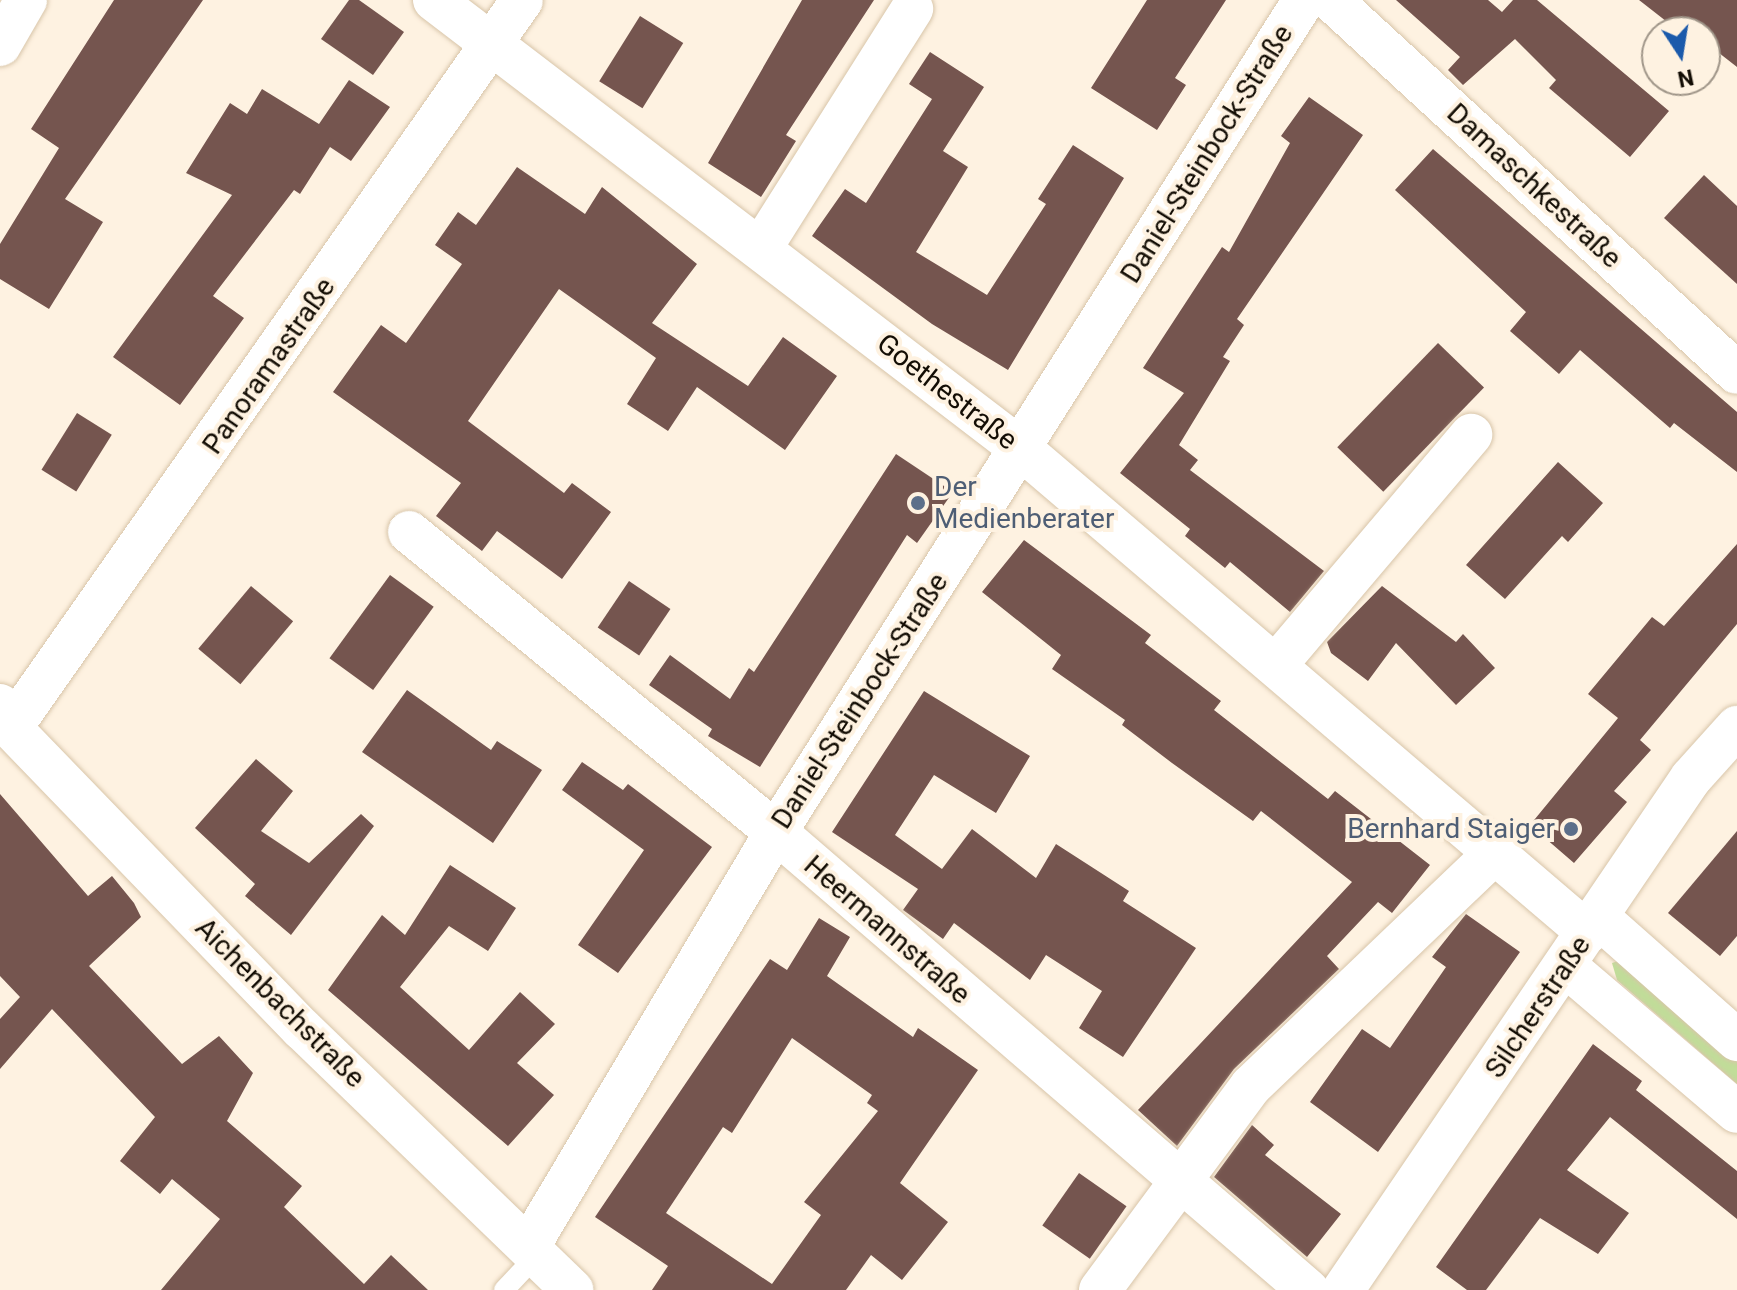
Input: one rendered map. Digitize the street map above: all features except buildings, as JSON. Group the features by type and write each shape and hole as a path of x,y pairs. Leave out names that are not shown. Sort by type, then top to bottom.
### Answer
{"street":[{"path":"0,45 26,0"},
{"name":"Goethestraße","path":"434,0 494,42 1021,449 1497,851 1584,939 1737,1112"},
{"name":"Panoramastraße","path":"5,717 522,0"},
{"name":"Daniel-Steinbock-Straße","path":"534,1250 776,832 1304,0"},
{"name":"Damaschkestraße","path":"1331,0 1737,373"},
{"path":"761,248 912,9"},
{"path":"1276,665 1471,435"},
{"name":"Heermannstraße","path":"409,532 776,832 1175,1181 1308,1290"},
{"name":"Aichenbachstraße","path":"5,717 302,1029 572,1290"},
{"name":"Silcherstraße","path":"1343,1290 1691,778 1737,727"},
{"path":"1100,1290 1175,1181 1251,1086 1497,851"},
{"name":"Goethestraße","path":"1584,939 1737,1040"}],"lane":[{"path":"504,1290 534,1250"}],"green space":[{"path":"1621,960 1737,1056 1737,1084 1617,980 1612,963"}],"place":[{"name":"Der Medienberater","path":"918,503"},
{"name":"Bernhard Staiger","path":"1571,829"}]}
